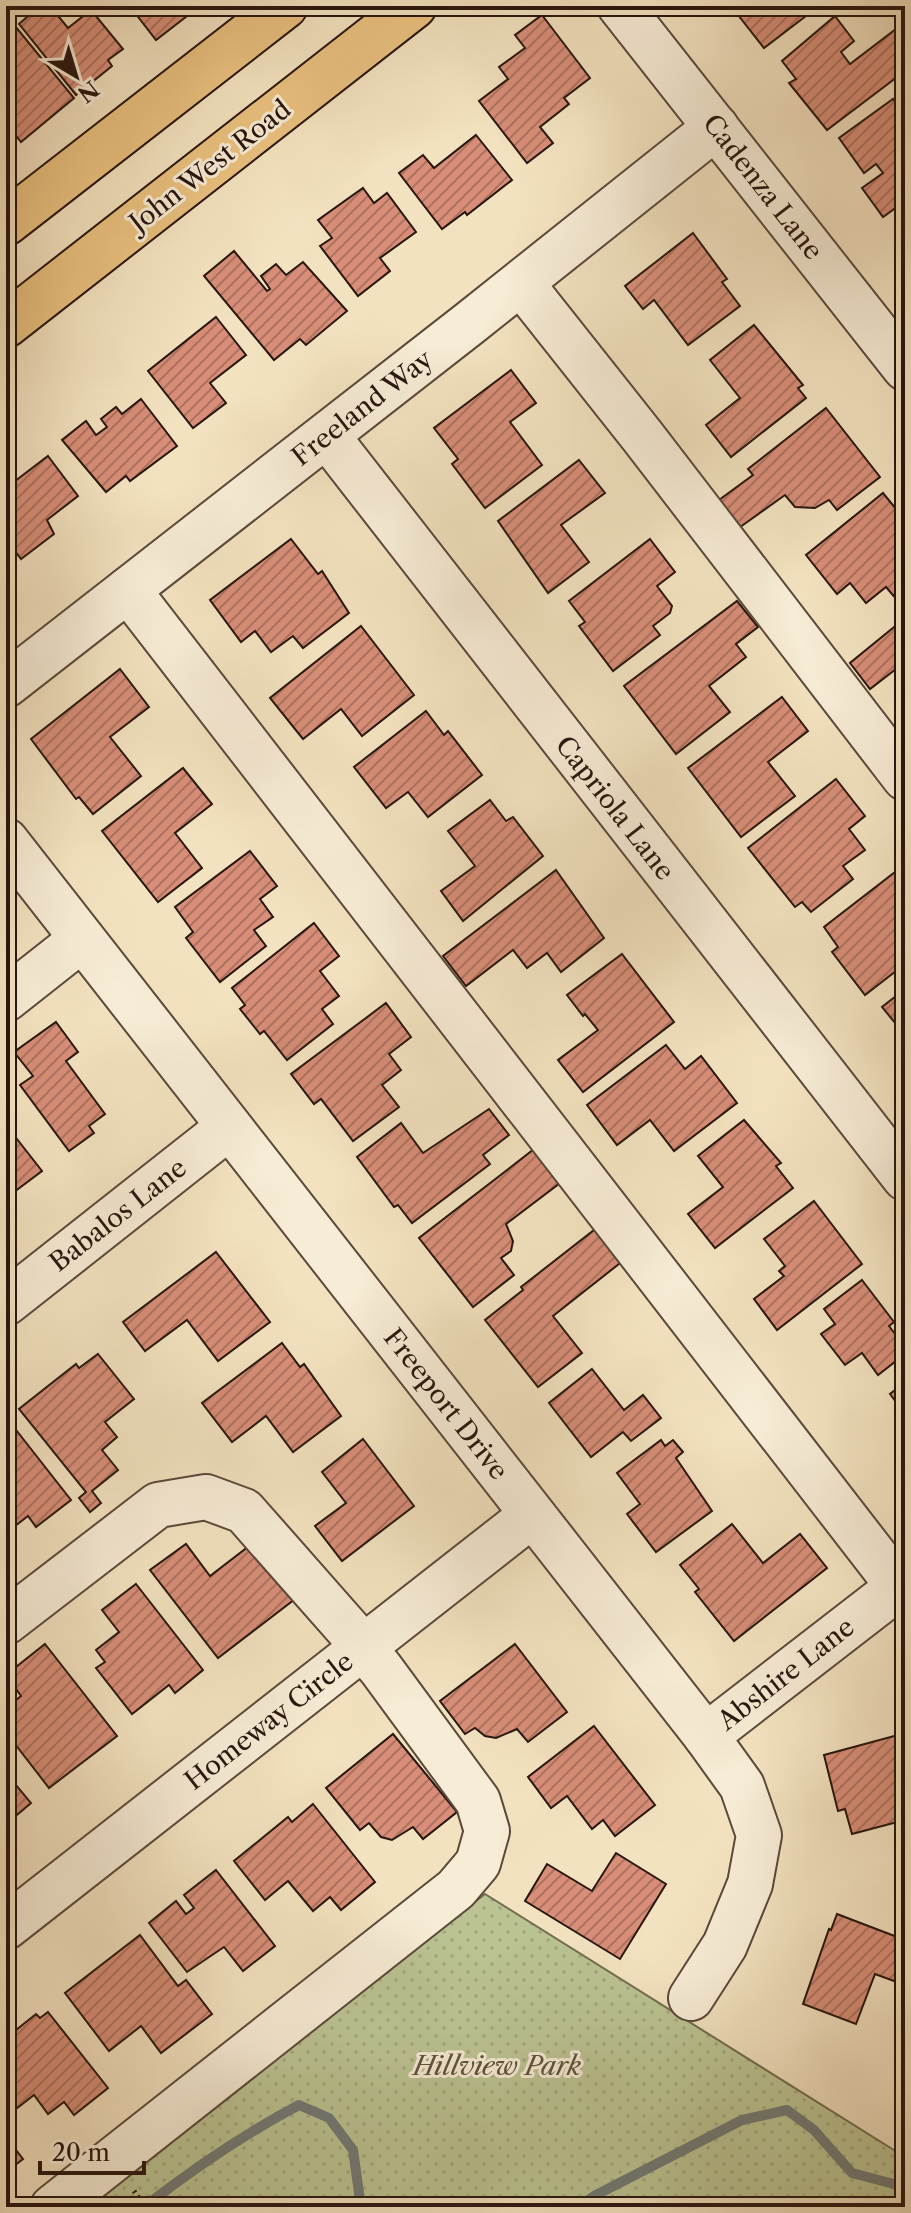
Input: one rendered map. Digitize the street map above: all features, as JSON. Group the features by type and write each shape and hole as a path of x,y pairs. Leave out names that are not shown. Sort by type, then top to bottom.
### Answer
{"main road":[{"path":"6,223 285,6"},
{"name":"John West Road","path":"6,325 414,6"}],"street":[{"name":"Cadenza Lane","path":"620,6 905,368"},
{"name":"Freeland Way","path":"6,685 327,436 716,127"},
{"path":"521,283 905,778"},
{"name":"Capriola Lane","path":"327,436 905,1178"},
{"path":"128,590 902,1584"},
{"name":"Freeport Drive","path":"6,841 742,1786 759,1835 750,1884 725,1945 691,1998"},
{"path":"6,999 82,939"},
{"name":"Babalos Lane","path":"6,1303 229,1127"},
{"path":"6,1622 158,1505 206,1497 244,1511 363,1648 478,1801 487,1831 478,1863 456,1889 53,2207"},
{"name":"Homeway Circle","path":"6,1927 532,1515"},
{"name":"Abshire Lane","path":"706,1736 902,1584"}],"path":[{"path":"136,2193 145,2207"}],"green space":[{"name":"Hillview Park","path":"485,1894 905,2157 905,2207 82,2207"}],"building":[{"path":"40,6 50,6 68,28 91,10 123,49 108,60 112,66 76,95 19,24"},
{"path":"136,6 200,6 156,40 132,9"},
{"path":"731,6 819,6 764,48"},
{"path":"542,15 590,78 564,98 569,104 540,127 553,143 527,163 479,101 508,79 499,67 525,48 515,35"},
{"path":"835,16 854,41 841,52 850,64 896,29 905,40 905,71 827,130 789,83 796,79 782,61"},
{"path":"15,26 74,98 21,142 6,123 6,33"},
{"path":"893,99 905,115 905,201 883,217 862,188 883,173 876,164 864,173 839,138"},
{"path":"476,135 512,180 467,215 465,212 442,229 399,173 423,155 434,168"},
{"path":"6,138 14,148 6,155"},
{"path":"363,188 374,203 387,193 416,232 380,258 390,271 358,296 320,246 332,238 318,220"},
{"path":"905,216 905,232 897,222"},
{"path":"693,233 727,279 722,282 740,306 688,345 654,300 643,309 625,286"},
{"path":"234,251 267,291 270,289 261,276 276,264 286,275 303,262 347,311 306,345 300,339 274,360 204,276"},
{"path":"216,317 246,355 210,383 226,403 193,428 148,371"},
{"path":"754,325 803,385 798,388 806,398 731,457 706,425 740,398 710,360"},
{"path":"511,370 536,403 510,422 542,465 485,508 452,464 458,459 434,428"},
{"path":"141,399 177,446 130,481 126,476 106,492 62,440 86,421 96,435 107,427 101,419 116,407 122,414"},
{"path":"826,408 880,477 837,510 829,500 815,508 795,507 785,495 736,530 715,503 753,475 748,469"},
{"path":"48,456 78,496 47,520 54,534 21,559 6,539 6,488"},
{"path":"579,460 605,493 561,525 589,562 548,593 498,521"},
{"path":"883,493 905,520 905,594 897,600 886,587 866,603 850,583 837,594 806,555"},
{"path":"291,539 318,574 322,571 349,613 303,648 293,636 271,652 255,631 241,642 210,600"},
{"path":"650,539 675,572 657,586 672,606 670,613 653,626 660,635 613,671 579,626 585,622 569,601"},
{"path":"737,601 758,627 736,644 746,657 709,686 730,712 676,754 624,686"},
{"path":"905,618 905,679 896,669 870,689 850,663"},
{"path":"361,626 414,695 362,736 341,709 303,739 270,698"},
{"path":"120,669 149,707 110,737 141,776 93,814 79,797 76,799 31,739"},
{"path":"782,697 808,731 768,762 795,796 741,837 688,768"},
{"path":"426,711 444,735 448,731 482,775 428,817 408,792 386,808 354,767"},
{"path":"183,768 212,804 175,833 202,868 158,902 102,831"},
{"path":"836,779 865,816 849,829 865,850 843,866 853,879 811,912 802,902 795,907 748,848"},
{"path":"490,800 506,821 513,817 543,856 463,921 441,891 475,866 448,831"},
{"path":"250,851 277,886 260,899 273,917 254,930 266,946 220,982 186,938 193,932 175,907"},
{"path":"899,869 905,877 905,964 865,995 832,952 838,947 824,927"},
{"path":"556,870 604,938 561,972 547,953 527,968 513,950 466,986 443,956"},
{"path":"314,923 339,956 320,971 339,996 322,1009 333,1024 287,1060 264,1031 260,1034 240,1009 245,1005 232,988"},
{"path":"622,954 674,1022 583,1092 558,1060 598,1030 567,995"},
{"path":"905,989 905,1035 882,1007"},
{"path":"386,1003 411,1037 389,1054 401,1070 382,1085 399,1107 353,1141 321,1099 314,1104 291,1074"},
{"path":"56,1022 78,1052 66,1061 105,1114 89,1126 94,1133 69,1151 20,1085 33,1076 14,1052"},
{"path":"666,1045 685,1069 701,1056 737,1103 674,1151 650,1120 617,1145 587,1105"},
{"path":"489,1109 509,1135 483,1155 490,1164 412,1223 398,1205 394,1207 357,1157 401,1123 423,1153"},
{"path":"744,1120 781,1163 776,1166 793,1188 715,1248 688,1214 723,1187 698,1156"},
{"path":"6,1125 42,1171 6,1198"},
{"path":"538,1146 564,1180 506,1224 513,1241 511,1251 501,1258 514,1275 473,1307 419,1238"},
{"path":"814,1201 862,1264 777,1330 754,1299 784,1276 779,1271 785,1266 764,1239"},
{"path":"603,1223 629,1256 553,1316 582,1353 538,1387 485,1320 523,1290 521,1287"},
{"path":"216,1252 270,1322 218,1361 187,1320 145,1351 123,1322"},
{"path":"862,1280 894,1322 889,1326 905,1347 905,1354 878,1375 862,1353 845,1365 821,1334 835,1324 824,1309"},
{"path":"282,1343 300,1367 304,1364 341,1416 293,1452 266,1416 232,1442 202,1403"},
{"path":"98,1354 134,1399 105,1422 117,1437 102,1450 118,1470 92,1491 101,1503 90,1512 79,1498 86,1492 19,1409 76,1364 79,1368"},
{"path":"592,1369 624,1410 643,1395 661,1418 631,1441 623,1432 591,1457 549,1403"},
{"path":"905,1382 905,1414 890,1394"},
{"path":"13,1426 71,1500 36,1527 28,1516 6,1533 6,1431"},
{"path":"363,1439 414,1506 342,1561 315,1526 346,1503 322,1472"},
{"path":"661,1440 665,1446 673,1440 683,1452 676,1458 712,1511 656,1552 627,1514 640,1504 617,1473"},
{"path":"905,1454 905,1472 896,1460"},
{"path":"732,1524 763,1563 800,1534 827,1568 734,1641 695,1592 699,1589 680,1565"},
{"path":"253,1543 295,1599 218,1658 150,1570 186,1544 210,1576"},
{"path":"136,1584 203,1670 175,1693 169,1685 132,1714 96,1668 105,1662 96,1650 119,1632 102,1610"},
{"path":"45,1644 117,1736 49,1788 8,1735 15,1730 6,1719 6,1708 21,1696 6,1675"},
{"path":"515,1644 567,1712 528,1742 517,1729 496,1738 485,1736 475,1728 465,1734 440,1701"},
{"path":"594,1726 655,1805 615,1836 603,1820 592,1829 567,1796 551,1808 528,1777"},
{"path":"393,1734 457,1812 423,1839 413,1827 392,1840 381,1837 369,1823 360,1830 326,1788"},
{"path":"898,1735 905,1772 895,1775 905,1820 852,1834 845,1809 838,1811 824,1755"},
{"path":"6,1773 31,1803 6,1824"},
{"path":"313,1804 375,1882 341,1910 330,1897 313,1911 288,1881 265,1900 234,1861 288,1817 292,1822"},
{"path":"616,1853 666,1884 620,1959 525,1901 547,1864 592,1891"},
{"path":"216,1870 275,1946 243,1971 224,1947 187,1972 149,1923 176,1901 186,1914 194,1908 184,1895"},
{"path":"837,1914 905,1940 905,1985 875,1974 856,2024 803,2004"},
{"path":"140,1935 178,1986 186,1980 212,2014 161,2053 141,2026 109,2051 65,1993"},
{"path":"48,2012 108,2088 74,2115 64,2102 48,2114 34,2095 12,2112 6,2104 6,2038 36,2014 40,2018"},
{"path":"6,2137 23,2159 6,2172"}],"waterway":[{"path":"144,2207 219,2153 299,2105 329,2118 353,2150 361,2207"},
{"path":"579,2207 594,2196 742,2120 787,2110 814,2130 852,2173 905,2187"}]}
